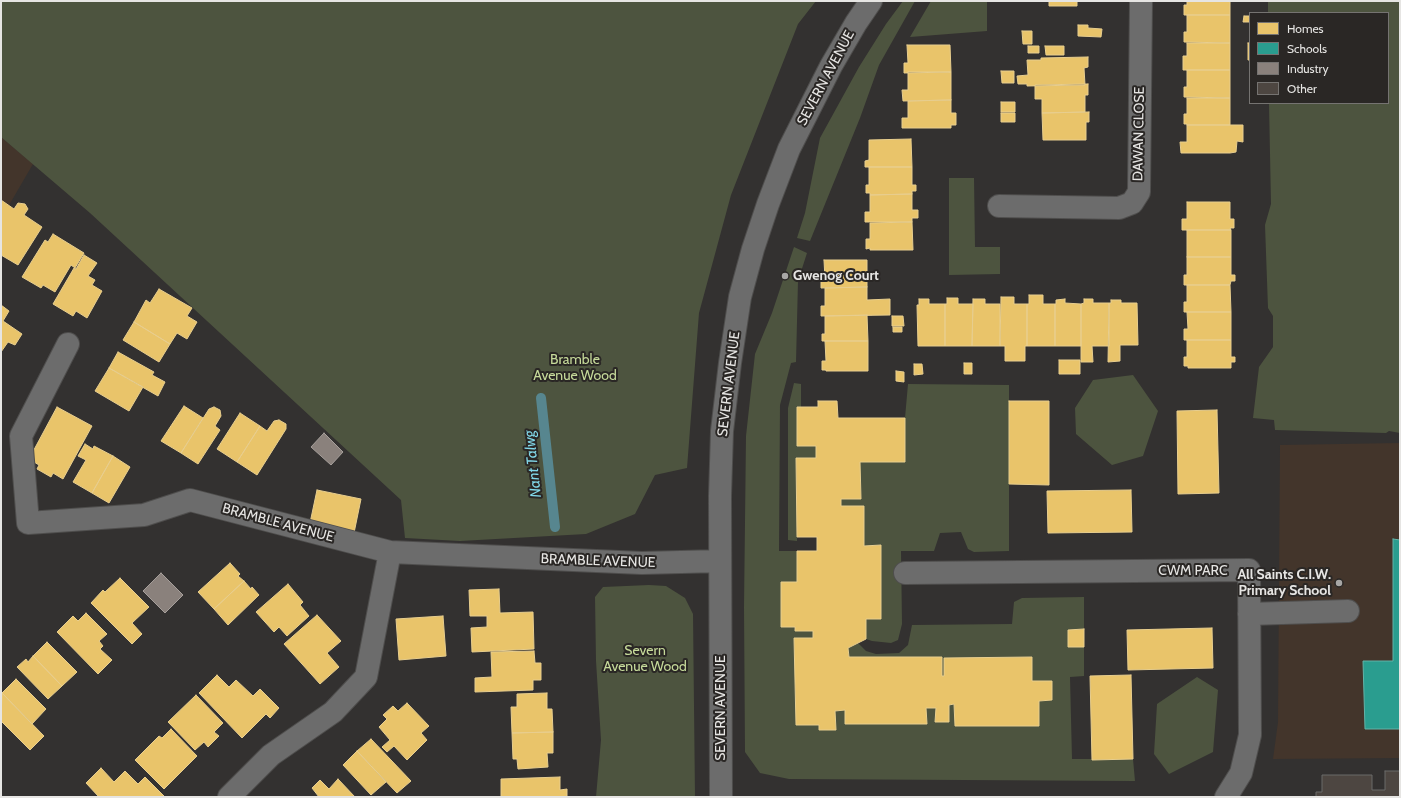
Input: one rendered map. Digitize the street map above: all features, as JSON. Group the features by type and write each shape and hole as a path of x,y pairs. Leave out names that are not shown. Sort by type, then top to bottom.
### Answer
{"street":[{"name":"SEVERN AVENUE","path":"721,797 720,496 722,431 740,297 753,249 768,204 793,142 831,66 856,23 871,1"},
{"name":"DAWAN CLOSE","path":"999,206 1119,208 1132,203 1139,192 1141,1"},
{"name":"BRAMBLE AVENUE","path":"68,344 21,436 28,523 144,514 190,500 390,552 642,563 720,561"},
{"path":"229,797 270,755 333,712 366,677 390,552"},
{"name":"CWM PARC","path":"905,572 1249,570 1250,735 1241,773 1226,797"},
{"path":"1249,614 1348,611"}],"shaded area":[{"path":"1,137 33,164 1,219"},
{"name":"All Saints C.I.W. Primary School","path":"1400,443 1400,758 1273,759 1278,722 1280,445"}],"green space":[{"name":"Bramble Avenue Wood","path":"1,1 816,1 798,24 731,195 699,313 687,468 655,475 635,514 586,534 460,541 405,538 401,500 90,213 1,137"},
{"path":"903,1 915,1 879,65 860,118 810,241 797,238 805,213 820,138 859,67 886,24"},
{"path":"931,1 987,1 987,31 910,37"},
{"path":"1268,1 1400,1 1400,433 1389,431 1386,433 1275,430 1274,420 1253,418 1259,367 1273,347 1273,316 1268,308 1265,225 1271,204 1269,104 1389,104 1389,12 1268,12"},
{"path":"949,178 974,178 975,247 1000,247 1000,274 949,275"},
{"path":"794,247 807,253 798,281 796,362 791,363 780,405 779,551 797,551 797,582 781,582 795,631 813,631 813,638 794,638 796,725 819,725 819,730 835,730 835,711 845,710 845,724 926,724 926,708 936,708 936,722 949,722 949,705 954,704 955,726 1039,726 1039,701 1052,700 1052,681 1032,681 944,658 944,676 942,676 941,657 849,657 848,648 858,643 866,651 876,654 899,653 908,645 912,625 1012,624 1014,602 1022,598 1084,597 1084,629 1068,630 1068,647 1084,647 1084,676 1070,677 1072,759 1133,759 1135,781 789,779 760,773 745,752 744,607 746,436 755,354 772,313"},
{"path":"1133,375 1158,411 1143,456 1112,465 1076,434 1075,408 1093,380"},
{"path":"794,383 801,384 801,407 797,407 797,446 816,446 816,458 796,458 797,541 788,540 788,408"},
{"path":"908,384 1009,385 1009,551 974,552 968,549 961,532 940,533 934,551 901,551 902,624 898,640 891,643 866,639 866,619 881,619 881,546 864,546 864,506 841,506 841,499 861,499 860,462 905,462 905,418"},
{"name":"Severn Avenue Wood","path":"649,585 666,586 685,598 693,614 695,797 596,797 601,740 596,661 595,597 603,587"},
{"path":"1197,677 1218,690 1213,752 1169,774 1154,754 1157,704"}],"building: Homes":[{"path":"1049,1 1077,1 1077,6 1049,6"},
{"path":"1187,1 1230,1 1230,15 1184,15 1184,5 1187,5"},
{"path":"1187,15 1230,15 1230,43 1184,42 1184,32 1187,32"},
{"path":"1244,16 1249,16 1249,22 1243,22"},
{"path":"1078,25 1088,25 1088,28 1102,29 1101,37 1078,36"},
{"path":"1022,31 1032,31 1032,44 1023,44"},
{"path":"1187,43 1230,43 1230,70 1183,70 1183,56 1187,56"},
{"path":"1248,43 1249,43 1249,60"},
{"path":"907,45 950,45 951,72 904,73 904,63 908,63"},
{"path":"1028,46 1039,46 1039,53 1028,53"},
{"path":"1045,46 1064,46 1064,55 1046,55"},
{"path":"1088,57 1088,67 1084,68 1085,85 1027,86 1027,84 1018,84 1017,76 1028,75 1027,60 1041,60 1041,58"},
{"path":"1187,70 1230,70 1230,98 1184,97 1184,87 1187,87"},
{"path":"1001,71 1014,71 1014,83 1002,83"},
{"path":"908,72 951,72 951,100 903,101 902,90 908,90"},
{"path":"1088,84 1088,95 1085,95 1085,112 1042,113 1042,99 1035,99 1035,85"},
{"path":"1187,98 1230,98 1230,125 1184,124 1184,114 1187,114"},
{"path":"951,100 951,113 956,113 956,125 951,125 951,128 902,128 902,118 908,118 908,101"},
{"path":"1001,102 1015,102 1015,112 1001,112"},
{"path":"1089,112 1089,122 1086,122 1086,140 1043,140 1042,113"},
{"path":"1001,113 1015,113 1015,122 1001,122"},
{"path":"1187,125 1243,125 1243,142 1237,141 1236,152 1181,153 1180,142 1187,142"},
{"path":"911,139 912,167 865,167 865,161 869,160 869,140"},
{"path":"869,167 912,167 912,185 916,185 916,191 912,191 912,194 870,195 870,193 866,193 866,185 869,185"},
{"path":"912,194 912,210 918,210 918,218 912,218 912,222 865,222 865,212 870,212 870,195"},
{"path":"1,200 14,209 18,203 25,204 28,209 24,215 42,227 18,265 1,255"},
{"path":"1187,202 1230,202 1230,219 1234,219 1234,228 1230,228 1231,230 1182,230 1182,219 1187,219"},
{"path":"912,222 913,250 866,249 866,239 870,239 870,223"},
{"path":"1187,230 1231,230 1231,257 1187,257"},
{"path":"53,234 84,253 75,268 71,265 55,292 43,285 41,288 22,277 45,240 48,242"},
{"path":"84,255 97,263 88,276 95,280 92,285 102,291 87,318 76,311 73,316 53,304 74,268 76,269"},
{"path":"1187,257 1231,257 1231,275 1235,275 1235,281 1231,281 1230,285 1184,285 1184,275 1187,275"},
{"path":"824,260 867,260 867,287 821,288 821,279 825,279"},
{"path":"1187,285 1230,285 1231,312 1184,312 1184,302 1187,302"},
{"path":"867,287 867,300 890,299 890,315 821,316 821,306 825,306 825,288"},
{"path":"159,289 192,308 187,316 197,322 187,339 177,333 170,344 134,322 146,300 150,303"},
{"path":"1029,295 1043,295 1043,304 1055,304 1055,346 1027,346 1027,304 1029,304"},
{"path":"1001,297 1014,297 1014,304 1027,304 1027,346 1025,346 1025,361 1005,361 1005,346 1000,346"},
{"path":"947,298 958,298 958,304 973,304 972,346 945,346 945,304 947,304"},
{"path":"919,299 929,299 929,304 945,304 945,346 918,346 917,305 919,305"},
{"path":"973,299 985,299 985,304 1000,304 1000,346 972,346"},
{"path":"1065,299 1065,303 1081,304 1081,346 1055,346 1055,304 1056,300"},
{"path":"1084,299 1093,299 1093,303 1109,303 1109,346 1092,346 1093,362 1081,362 1081,304 1084,303"},
{"path":"1111,300 1121,300 1121,303 1137,303 1138,345 1120,345 1120,361 1108,362 1109,303 1111,303"},
{"path":"1,305 9,311 3,321 22,334 15,345 8,342 1,352"},
{"path":"1187,312 1231,312 1231,340 1184,340 1184,329 1188,329"},
{"path":"867,315 868,341 822,341 822,334 825,334 825,316"},
{"path":"892,316 903,316 904,326 892,326"},
{"path":"134,322 170,344 159,362 123,340"},
{"path":"893,327 902,327 902,332 893,332"},
{"path":"1187,340 1231,340 1231,357 1235,357 1235,362 1231,362 1231,368 1188,368 1188,366 1184,366 1184,357 1187,357"},
{"path":"825,341 868,341 868,371 822,370 822,361 826,361"},
{"path":"118,352 154,372 152,375 165,382 158,396 109,368"},
{"path":"1059,360 1080,360 1080,374 1059,374"},
{"path":"964,363 972,363 972,374 964,374"},
{"path":"914,364 922,364 923,374 914,375"},
{"path":"109,368 143,387 129,411 95,391"},
{"path":"896,371 904,372 904,382 896,381"},
{"path":"818,401 837,401 838,418 905,418 905,462 860,462 861,499 841,499 841,506 864,506 864,546 881,545 881,619 866,619 866,639 848,648 849,657 942,657 942,676 944,676 944,658 1032,657 1032,681 1052,681 1052,700 1039,701 1039,726 955,726 954,704 949,705 949,722 935,722 936,708 926,708 927,724 845,724 845,710 835,711 836,730 819,730 819,725 796,725 794,638 813,638 813,631 795,631 795,627 781,627 781,582 797,582 797,551 817,551 817,537 797,537 796,458 816,458 816,446 797,446 797,407 818,407"},
{"path":"1009,401 1049,401 1049,485 1009,484"},
{"path":"184,406 203,418 181,453 161,441"},
{"path":"57,407 92,426 63,479 53,473 51,477 37,469 39,465 29,459"},
{"path":"214,407 220,410 221,416 215,426 220,430 198,464 181,453 209,409"},
{"path":"1217,410 1219,493 1178,494 1177,411"},
{"path":"240,413 260,426 237,462 217,449"},
{"path":"279,420 286,424 286,429 257,475 237,462 260,426 267,431 274,421"},
{"path":"85,444 93,449 94,446 113,456 92,493 73,482 86,460 78,456"},
{"path":"113,456 130,467 109,503 92,493"},
{"path":"317,490 361,499 354,533 310,523"},
{"path":"1131,490 1132,532 1048,533 1047,491"},
{"path":"230,563 240,574 238,576 244,581 214,609 198,592"},
{"path":"120,578 149,607 132,623 142,634 132,644 91,603 103,590 105,592"},
{"path":"244,581 259,595 228,625 214,609"},
{"path":"288,584 303,602 300,605 309,616 287,636 279,627 274,632 256,612"},
{"path":"499,589 500,613 533,612 534,649 472,652 471,628 487,627 487,616 470,616 469,590"},
{"path":"86,613 107,634 99,641 103,646 100,649 112,660 98,674 57,632 73,616 78,621"},
{"path":"317,615 341,641 327,653 339,667 320,684 284,644"},
{"path":"443,616 446,656 399,660 396,619"},
{"path":"1212,628 1213,668 1128,670 1127,630"},
{"path":"1084,629 1084,647 1068,647 1068,630"},
{"path":"47,642 77,672 62,686 33,656"},
{"path":"534,651 535,663 541,663 541,680 533,680 533,690 475,692 475,678 492,677 491,652"},
{"path":"33,656 62,686 48,699 17,667 26,659 28,662"},
{"path":"217,675 229,687 236,680 253,696 260,689 279,708 270,718 266,714 242,738 199,693"},
{"path":"1131,675 1133,759 1092,760 1090,676"},
{"path":"16,679 46,709 32,724 2,693"},
{"path":"2,693 44,736 30,750 1,721"},
{"path":"547,693 547,709 552,709 553,732 512,733 511,707 517,707 517,694"},
{"path":"196,695 223,723 214,732 219,736 208,747 204,742 195,750 168,722"},
{"path":"407,703 429,726 421,733 427,740 407,760 394,746 387,752 382,747 390,740 379,727 387,719 383,715 393,706 398,711"},
{"path":"171,729 197,756 164,789 135,760 159,736 162,738"},
{"path":"553,732 553,753 547,753 548,767 518,769 517,759 513,759 512,733"},
{"path":"371,739 411,781 397,793 357,751"},
{"path":"357,751 386,782 371,795 343,765"},
{"path":"101,768 114,782 125,771 138,784 145,777 165,797 99,797 86,783"},
{"path":"560,777 560,790 567,789 567,797 501,797 501,779"},
{"path":"338,779 355,797 319,797 312,788 320,780 329,789"}],"building: Schools":[{"path":"1393,539 1400,540 1400,729 1365,729 1363,661 1393,661"}],"building: Industry":[{"path":"324,433 343,452 331,465 311,447"},
{"path":"161,573 183,595 165,613 143,591"}],"building: Other":[{"path":"1385,771 1400,771 1400,797 1316,797 1316,792 1322,792 1322,775 1372,775 1372,790 1385,790"}],"waterway":[{"name":"Nant Talwg","path":"541,398 555,527"}],"place":[{"name":"Gwenog Court","path":"785,276"},
{"name":"All Saints C.I.W. Primary School","path":"1339,583"}]}
